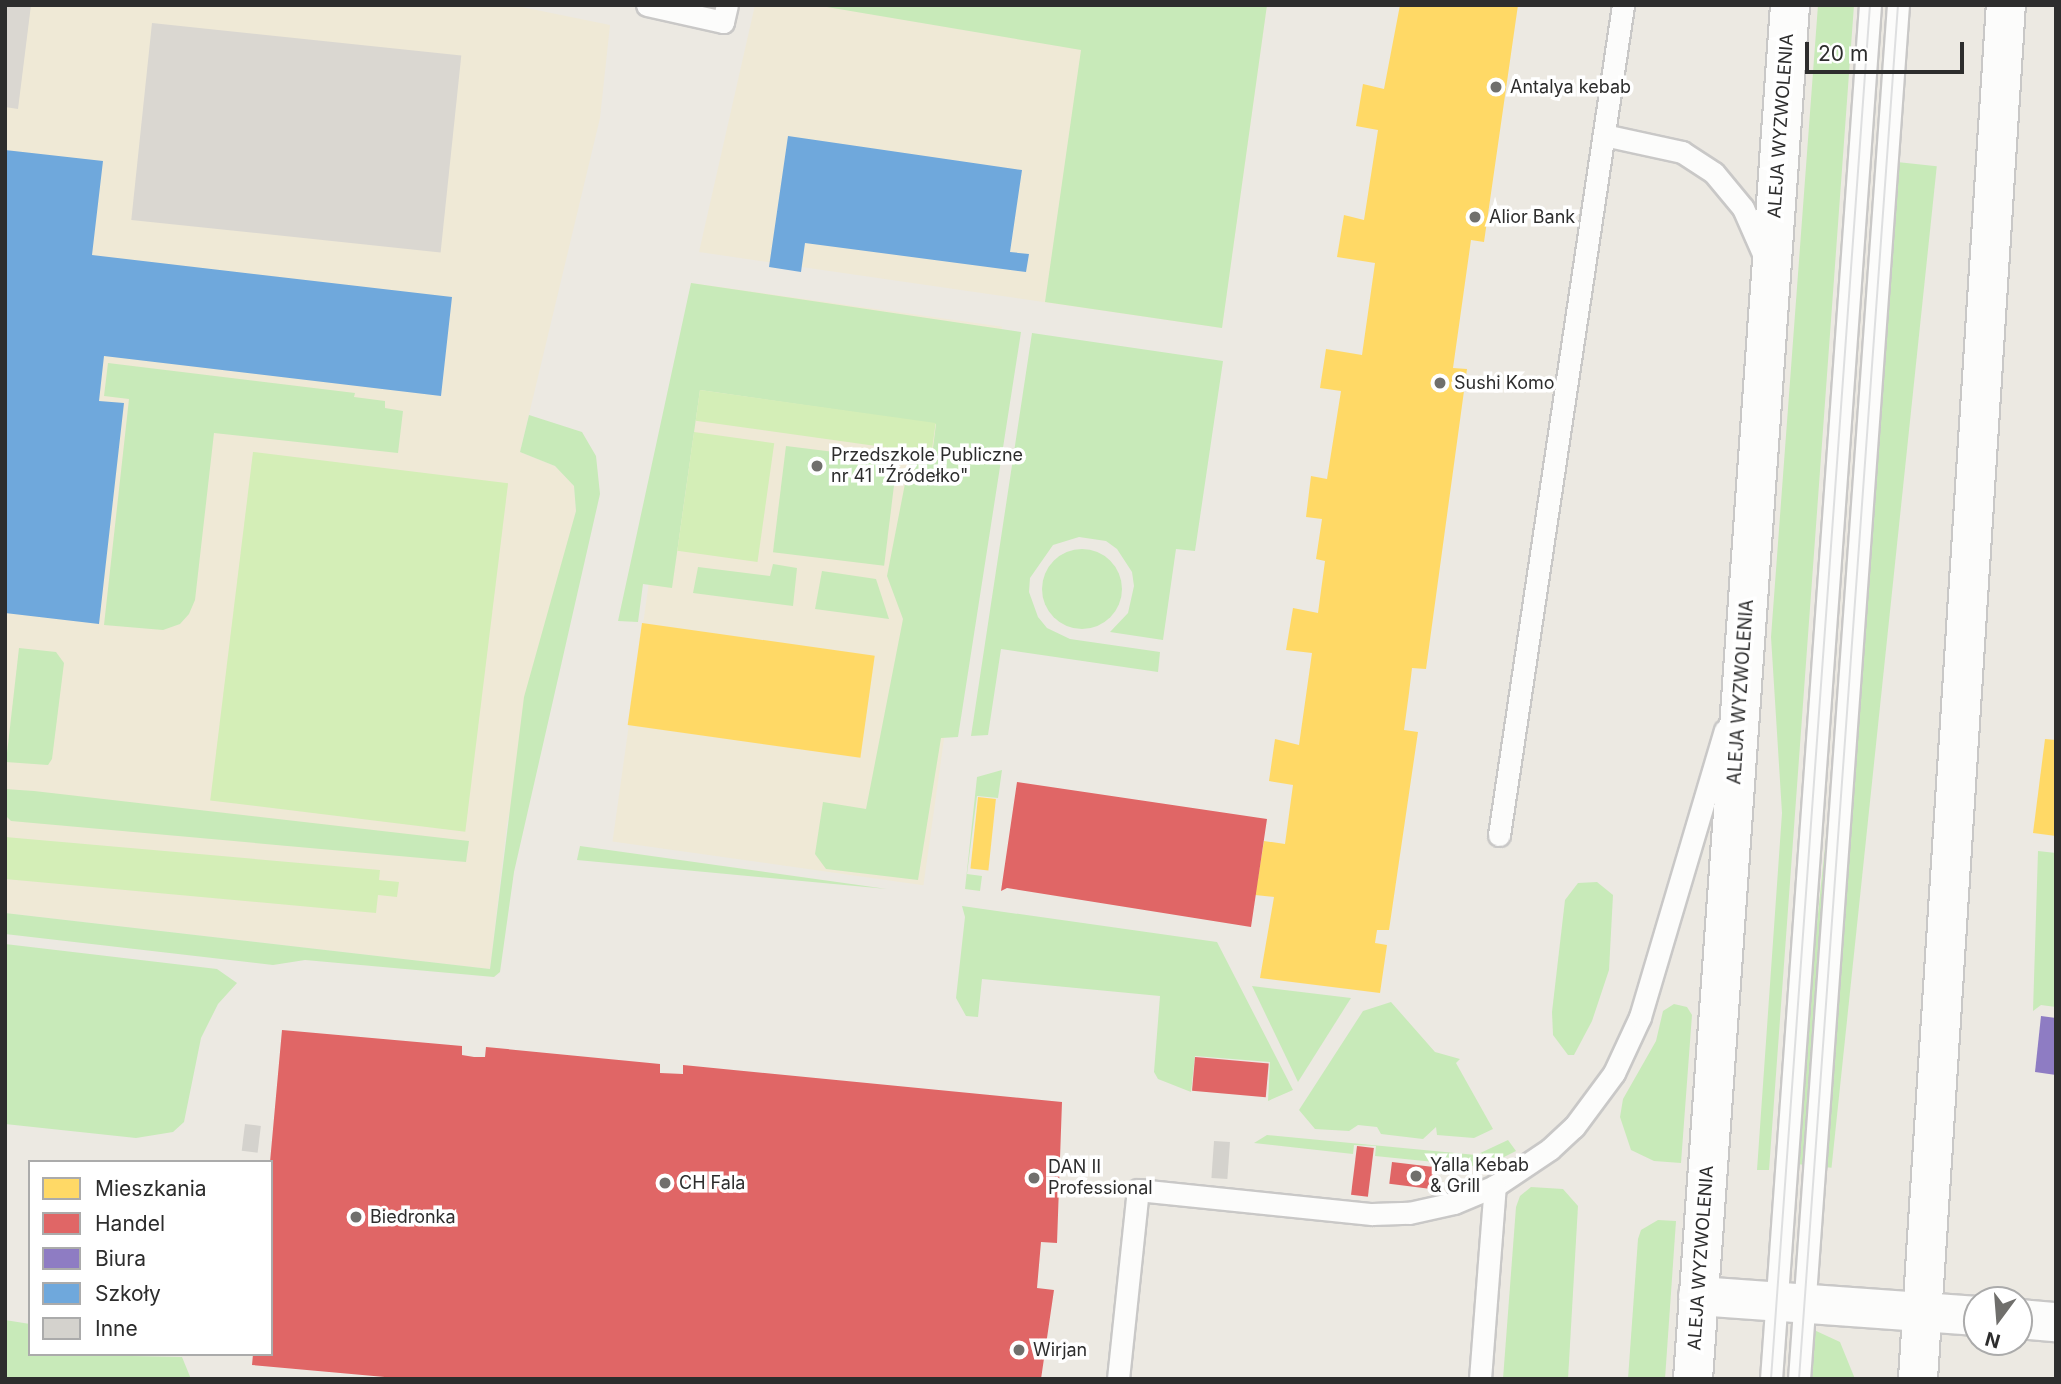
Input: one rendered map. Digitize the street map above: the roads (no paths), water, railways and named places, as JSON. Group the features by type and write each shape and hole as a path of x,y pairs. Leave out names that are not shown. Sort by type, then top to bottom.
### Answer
{"street":[{"name":"ALEJA WYZWOLENIA","path":"1693,1379 1790,5"},
{"path":"1918,1379 2006,5"},
{"path":"1698,1296 1963,1315"},
{"path":"2033,1320 2056,1322"}],"lane":[{"path":"647,5 725,13"},
{"path":"1499,835 1623,5"},
{"path":"1799,1379 1790,1303 1870,5"},
{"path":"1771,1379 1790,1303 1898,5"},
{"path":"1604,135 1682,152 1714,173 1743,208 1771,274"},
{"path":"1118,1379 1138,1190 1384,1213 1434,1208 1495,1186 1550,1149 1574,1127 1597,1099 1628,1046 1666,940 1743,664"},
{"path":"1480,1379 1495,1186"}],"tram line":[{"path":"1771,1379 1870,5"},
{"path":"1799,1379 1898,5"}],"place":[{"name":"Antalya kebab","path":"1496,87"},
{"name":"Alior Bank","path":"1475,217"},
{"name":"Sushi Komo","path":"1440,383"},
{"name":"Przedszkole Publiczne nr 41 \"Źródełko\"","path":"817,466"},
{"name":"Yalla Kebab & Grill","path":"1416,1176"},
{"name":"DAN II Professional","path":"1034,1178"},
{"name":"CH Fala","path":"665,1183"},
{"name":"Biedronka","path":"356,1217"},
{"name":"Wirjan","path":"1019,1350"}]}
